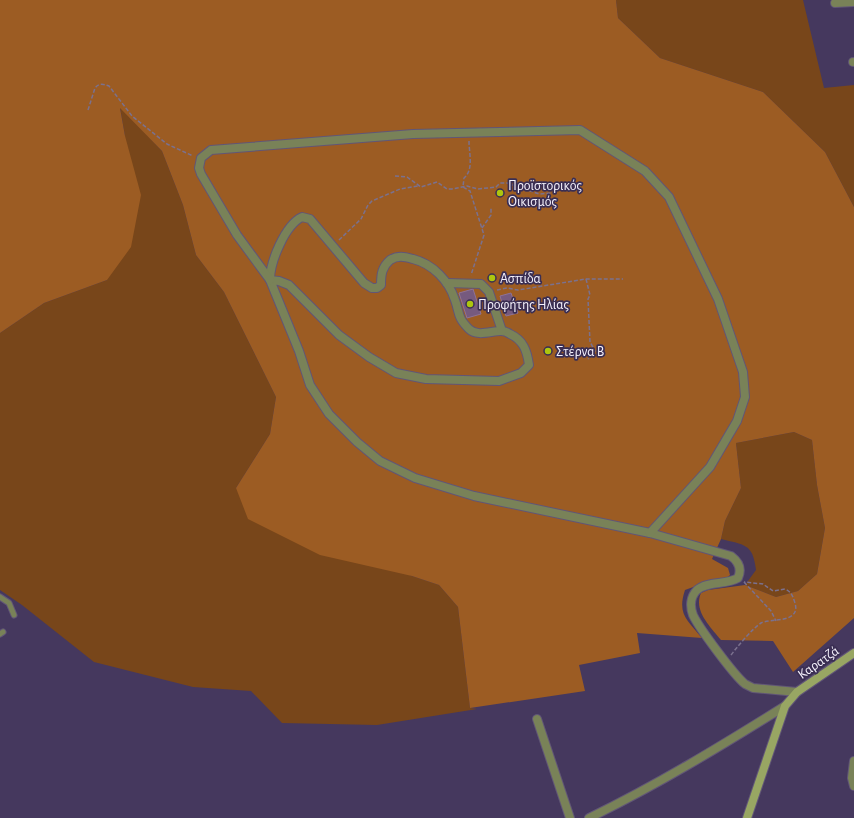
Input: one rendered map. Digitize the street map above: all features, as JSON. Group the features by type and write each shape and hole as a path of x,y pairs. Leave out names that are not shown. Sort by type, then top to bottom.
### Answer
{"street":[{"path":"835,3 854,2"},
{"path":"650,533 710,467 737,421 745,397 743,372 718,299 669,198 645,171 580,130 468,132 216,149 211,150 201,158 199,168 201,174 237,235 270,280 299,351 310,386 329,414 357,442 380,461 415,478 474,496 650,533 732,556 737,560 740,568 741,580 701,587 693,595 691,600 693,615 697,623 741,680 753,688 797,692"},
{"path":"302,217 310,218 364,283 372,288 377,288 381,285 383,268 392,259 398,257 413,259 428,265 447,283 455,300 459,318 471,331 487,334 502,331 519,338 528,352 529,365 521,372 499,381 426,379 396,373 369,357 339,335 289,285 279,281 270,280 271,265 281,244 297,220 302,217"},
{"path":"447,283 459,285 471,283 482,284 489,292 502,331"},
{"name":"Καρατζά","path":"785,706 797,692 854,653"},
{"path":"589,818 636,795 670,776 785,706"},
{"path":"747,818 785,706"},
{"path":"537,719 570,818"},
{"path":"854,761 852,778 854,786"}],"lane":[{"path":"0,597 10,603 14,615"}],"path":[{"path":"88,110 95,88 98,85 104,84 109,86 132,116 166,144 201,158"},
{"path":"463,187 464,178 468,175 470,170 468,132"},
{"path":"395,176 407,177 418,186"},
{"path":"333,246 361,219 368,205 372,201 388,194 418,186 421,187 437,182 447,189 467,186 478,189 496,187 500,183 507,183 539,194 552,193"},
{"path":"463,187 470,191 484,239 471,273 471,283"},
{"path":"482,228 491,215 491,208"},
{"path":"586,279 590,294 588,299 590,342 594,351 588,360"},
{"path":"489,292 507,288 518,290 586,279 623,279"},
{"path":"727,662 734,652 761,623 790,617 795,613 796,608 792,595 785,589 773,591 763,584 741,580"},
{"path":"741,580 775,616 776,621"}],"shaded area":[{"path":"0,0 616,0 618,18 660,58 763,92 825,152 854,207 854,618 793,672 773,641 721,640 708,624 701,612 699,600 701,593 708,590 745,585 776,597 798,591 817,574 825,528 817,485 812,440 794,432 736,443 741,488 725,521 721,539 712,559 728,568 730,575 725,580 715,579 685,590 683,598 682,605 685,616 702,638 637,633 640,653 579,665 585,691 470,708 458,607 439,585 412,576 320,555 248,519 236,488 270,434 276,397 224,292 196,255 183,205 162,151 120,108 125,136 141,195 131,247 107,280 44,303 0,333"},
{"path":"616,0 803,0 824,88 854,85 854,207 825,152 763,92 660,58 618,18"},
{"path":"120,107 162,151 183,205 196,255 224,292 276,397 270,434 236,488 412,576 439,585 458,607 470,708 477,709 377,725 282,723 251,691 193,687 94,662 22,605 0,590 0,333 44,303 107,280 125,136"},
{"path":"794,432 812,440 817,485 825,528 817,574 798,591 776,597 745,585 756,570 755,561 750,550 741,544 721,539 725,521 741,488 736,443"}],"building":[{"name":"Προφήτης Ηλίας","path":"473,289 481,314 467,318 459,293"},
{"path":"511,293 518,313 506,316 500,296"}],"place":[{"name":"Προϊστορικός Οικισμός","path":"500,193"},
{"name":"Ασπίδα","path":"492,278"},
{"name":"Προφήτης Ηλίας","path":"470,304"},
{"name":"Στέρνα Β","path":"548,351"}]}
